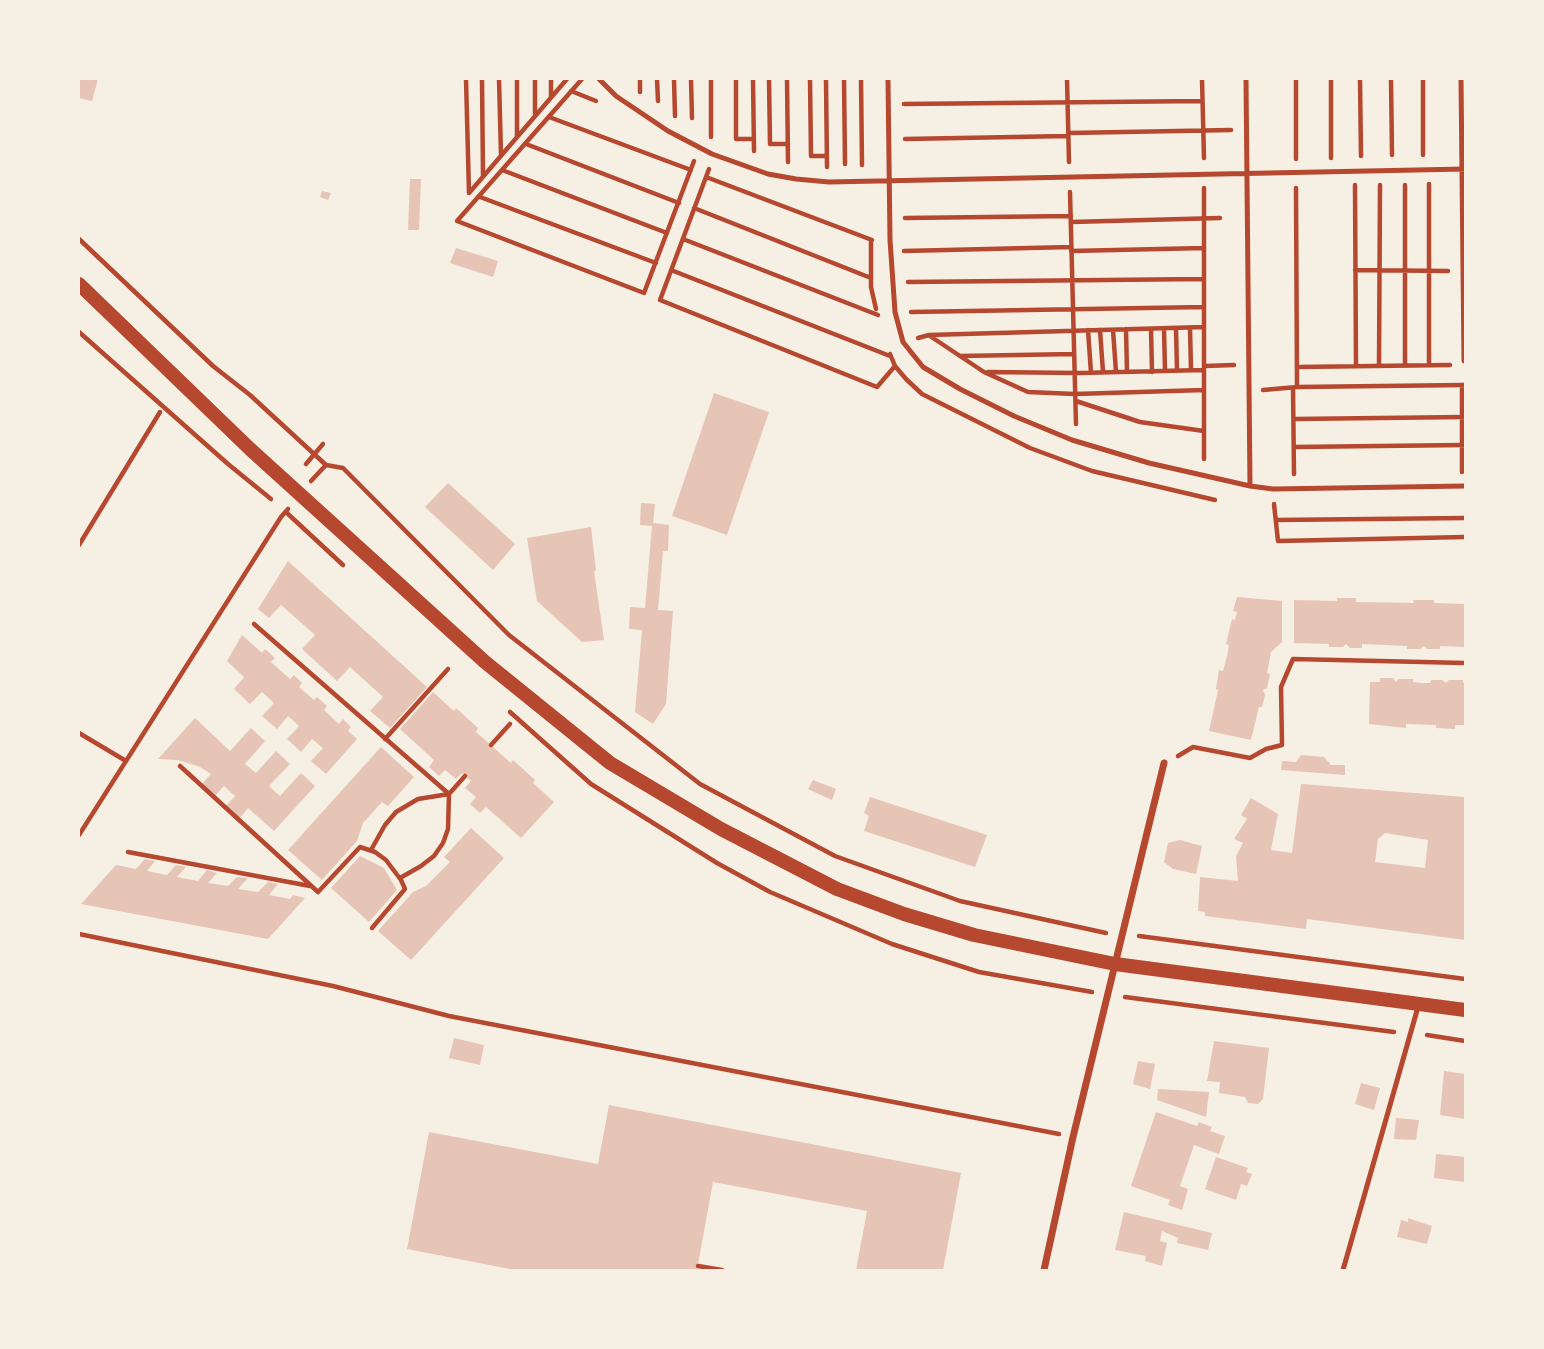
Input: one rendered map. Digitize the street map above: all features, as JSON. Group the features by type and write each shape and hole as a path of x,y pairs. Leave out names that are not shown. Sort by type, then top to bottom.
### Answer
{"main road":[{"path":"79,284 250,449 485,662 610,762 721,829 838,889 904,914 974,935 1115,964 1465,1010"}],"street":[{"path":"1044,1270 1073,1137 1164,763"}],"lane":[{"path":"599,79 616,96 699,147 754,170 789,178 828,182 1464,169"},
{"path":"888,79 890,240 895,312 904,342 923,367 1014,416 1072,440 1149,463 1250,486 1273,489 1463,486"},
{"path":"1246,79 1250,486"},
{"path":"1461,79 1464,361"},
{"path":"1343,1270 1419,1004"}],"path":[{"path":"466,79 469,193 567,79"},
{"path":"482,79 483,176"},
{"path":"499,79 501,156"},
{"path":"517,79 517,137"},
{"path":"535,79 535,115"},
{"path":"551,79 551,97"},
{"path":"582,79 457,221 644,293 699,147"},
{"path":"657,79 658,101"},
{"path":"674,79 676,135"},
{"path":"691,79 692,118"},
{"path":"711,79 713,154 660,300 877,387 909,351"},
{"path":"736,79 736,139 754,139"},
{"path":"752,79 754,170"},
{"path":"769,79 770,144 788,144"},
{"path":"787,79 789,178"},
{"path":"810,79 811,156 827,156"},
{"path":"826,79 828,182"},
{"path":"844,79 845,164"},
{"path":"860,79 862,181"},
{"path":"1067,79 1076,398 1076,425 1072,440"},
{"path":"1202,79 1204,475"},
{"path":"1294,489 1297,367 1296,79"},
{"path":"1331,79 1331,172"},
{"path":"1356,366 1355,270 1360,79"},
{"path":"1391,79 1392,170"},
{"path":"1423,79 1429,365"},
{"path":"889,104 1202,101"},
{"path":"549,117 691,170"},
{"path":"890,139 1246,130"},
{"path":"526,143 679,203"},
{"path":"502,170 667,233"},
{"path":"1379,366 1380,170"},
{"path":"1405,170 1405,365"},
{"path":"706,177 871,240 890,240"},
{"path":"479,196 656,263"},
{"path":"694,208 871,278"},
{"path":"891,218 1220,218"},
{"path":"79,239 213,366 250,395 326,465 343,468 509,635 700,784 835,856 960,901 1098,932"},
{"path":"683,239 878,315"},
{"path":"891,251 1204,248"},
{"path":"671,270 891,356"},
{"path":"1355,270 1463,271"},
{"path":"893,282 1204,279"},
{"path":"895,312 1204,307"},
{"path":"904,342 929,335 1205,327"},
{"path":"1164,328 1165,371"},
{"path":"1176,328 1177,371"},
{"path":"1189,328 1191,370"},
{"path":"1126,329 1127,372"},
{"path":"1151,329 1152,372"},
{"path":"1088,330 1091,373"},
{"path":"1100,330 1103,372"},
{"path":"1113,330 1116,372"},
{"path":"79,332 286,512 79,835"},
{"path":"929,335 984,372 1028,392 1076,398 1204,390"},
{"path":"959,356 1074,354"},
{"path":"984,372 1152,372 1248,365"},
{"path":"1297,367 1452,365"},
{"path":"1249,390 1464,385 1463,486"},
{"path":"1076,398 1140,422 1204,431"},
{"path":"79,545 160,412"},
{"path":"1294,419 1464,417"},
{"path":"306,464 323,444"},
{"path":"1294,447 1464,445"},
{"path":"317,474 326,465"},
{"path":"1273,489 1278,541 1465,537"},
{"path":"1276,520 1465,517"},
{"path":"254,624 449,794"},
{"path":"1164,763 1193,747 1250,758 1266,749 1282,746 1281,687 1293,659 1465,663"},
{"path":"385,739 448,669"},
{"path":"491,745 510,724"},
{"path":"79,733 126,761"},
{"path":"180,766 318,892 360,847 386,860 405,889 372,928"},
{"path":"370,850 396,812 418,799 449,794 465,776"},
{"path":"400,878 428,861 443,843 448,829 449,794"},
{"path":"128,852 312,887"},
{"path":"79,934 333,986 449,1016 1073,1137"},
{"path":"1145,937 1465,979"},
{"path":"1142,999 1465,1041"},
{"path":"698,1266 722,1270"}],"building":[{"path":"79,79 98,79 92,101 79,98"},
{"path":"410,179 421,179 419,230 408,230"},
{"path":"322,191 331,193 328,200 320,197"},
{"path":"456,248 498,261 493,277 450,263"},
{"path":"714,393 769,412 727,535 672,516"},
{"path":"448,483 515,544 493,570 425,507"},
{"path":"641,503 655,504 653,523 669,525 668,551 663,551 658,610 673,611 666,704 653,724 635,712 642,630 629,629 630,607 645,608 652,526 640,525"},
{"path":"591,527 604,640 582,642 537,601 527,538"},
{"path":"288,561 427,687 390,728 370,711 383,697 350,667 337,681 302,649 315,635 281,605 269,618 258,609"},
{"path":"1237,597 1282,601 1282,642 1271,652 1267,688 1263,690 1265,695 1262,707 1259,707 1251,740 1209,731 1218,690 1219,670 1223,671 1229,645 1226,644 1232,619 1235,620 1237,612 1233,611"},
{"path":"1337,598 1356,598 1356,602 1414,603 1413,600 1434,600 1434,603 1465,604 1465,647 1440,646 1440,649 1427,649 1424,646 1420,649 1407,649 1407,646 1362,644 1362,648 1350,648 1346,644 1343,647 1329,647 1329,644 1294,643 1294,600 1337,601"},
{"path":"242,635 262,653 265,649 275,658 271,662 290,679 294,675 302,683 299,687 314,700 317,697 327,706 324,710 339,724 343,719 351,727 348,731 357,739 326,774 311,761 323,748 312,739 301,752 287,739 299,726 288,716 277,729 262,716 274,703 262,692 250,704 234,689 244,677 227,661"},
{"path":"1380,678 1393,678 1396,682 1399,679 1413,679 1413,682 1421,683 1430,683 1431,680 1442,680 1446,683 1449,680 1463,680 1465,725 1455,725 1455,729 1436,728 1436,725 1406,724 1406,728 1369,724 1370,682 1380,682"},
{"path":"433,692 478,728 476,732 511,763 513,760 554,802 521,838 486,807 480,813 470,804 476,797 465,788 471,781 462,773 456,779 445,770 439,776 429,767 434,760 400,729"},
{"path":"195,718 230,751 251,728 265,741 245,764 256,773 276,751 290,764 269,786 280,796 301,773 315,786 274,831 248,808 240,818 226,806 235,796 224,786 215,796 202,784 211,774 200,767 178,760 158,759"},
{"path":"381,747 414,777 388,806 382,802 363,823 357,841 322,880 288,850"},
{"path":"1301,755 1324,757 1331,765 1345,765 1345,775 1281,770 1282,761 1296,762"},
{"path":"813,780 836,789 832,800 808,789"},
{"path":"1301,784 1465,797 1465,940 1307,919 1306,929 1205,916 1205,912 1198,911 1200,877 1238,881 1236,856 1243,843 1234,839 1247,819 1241,815 1251,798 1278,814 1271,850 1292,853","holes":["1385,833 1428,840 1425,868 1375,862 1378,839"]},
{"path":"870,797 987,835 975,867 864,831 869,816 864,813"},
{"path":"471,828 504,858 411,960 378,931 413,892 426,886 450,862 444,857"},
{"path":"1180,840 1202,846 1196,874 1173,869 1164,862 1168,843"},
{"path":"360,856 384,868 397,890 369,922 331,888"},
{"path":"145,859 155,861 147,871 167,875 176,865 186,867 177,877 198,881 207,870 217,873 208,883 228,886 237,877 248,878 238,889 258,892 268,882 278,884 269,895 290,899 293,895 305,898 268,939 81,904 116,865 136,869"},
{"path":"454,1038 484,1045 480,1065 449,1058"},
{"path":"1214,1041 1269,1048 1263,1099 1258,1104 1248,1103 1245,1097 1219,1093 1220,1082 1207,1081"},
{"path":"1138,1061 1155,1064 1150,1089 1133,1084"},
{"path":"1444,1071 1465,1074 1465,1119 1440,1115"},
{"path":"1361,1083 1380,1088 1374,1110 1355,1104"},
{"path":"1158,1089 1209,1092 1206,1117 1157,1100"},
{"path":"609,1105 961,1173 943,1270 856,1270 867,1211 713,1182 697,1270 515,1270 407,1249 429,1132 598,1164"},
{"path":"1156,1112 1197,1126 1199,1122 1212,1127 1210,1131 1225,1136 1219,1154 1194,1145 1180,1186 1188,1189 1182,1210 1168,1205 1170,1200 1131,1186"},
{"path":"1396,1118 1419,1120 1416,1140 1394,1139"},
{"path":"1436,1154 1465,1157 1465,1182 1434,1178"},
{"path":"1216,1157 1248,1168 1246,1172 1252,1174 1247,1186 1241,1184 1236,1200 1205,1189"},
{"path":"1124,1212 1212,1233 1208,1250 1177,1243 1178,1238 1162,1231 1160,1241 1167,1243 1162,1266 1145,1261 1146,1256 1115,1250"},
{"path":"1408,1218 1432,1226 1427,1244 1397,1237 1401,1220 1408,1222"}]}
